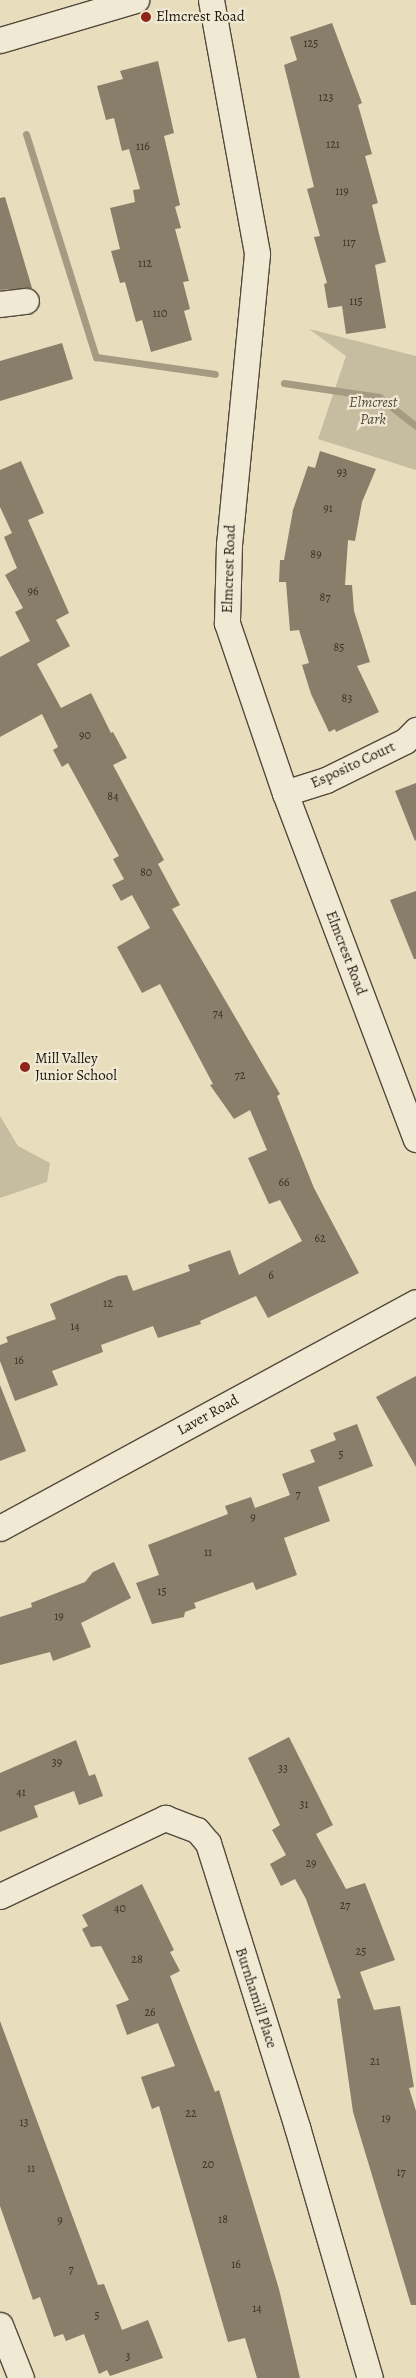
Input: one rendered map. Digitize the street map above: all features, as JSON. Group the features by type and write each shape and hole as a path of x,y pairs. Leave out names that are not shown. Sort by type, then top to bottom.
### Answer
{"street":[{"path":"0,40 136,0"},
{"name":"Elmcrest Road","path":"211,0 258,254 229,544 227,622 285,793 416,1139"},
{"path":"0,304 26,301"},
{"name":"Esposito Court","path":"285,793 326,780 405,741 416,730"},
{"name":"Laver Road","path":"0,1528 416,1302"},
{"name":"Burnhamill Place","path":"0,1896 165,1818 197,1830 208,1843 297,2127 370,2378"},
{"path":"0,2324 21,2378"}],"green space":[{"name":"Elmcrest Park","path":"309,329 416,356 416,470 318,439 346,356"},
{"path":"0,1116 18,1146 50,1163 47,1182 0,1198"}],"building":[{"path":"332,23 362,103 358,105 372,154 365,156 378,203 372,205 386,262 375,265 386,328 346,334 342,306 328,308 324,284 327,283 314,237 320,236 307,189 314,187 284,65 297,60 290,37"},
{"path":"158,61 174,133 164,136 180,205 175,207 181,228 175,229 189,281 183,282 190,309 184,311 192,340 151,352 142,320 136,322 125,282 120,283 111,251 120,249 110,208 135,202 133,190 140,189 129,149 122,151 114,118 106,120 97,86 123,79 120,71"},
{"path":"5,197 32,288 0,290 0,198"},
{"path":"62,343 73,379 0,401 0,361"},
{"path":"320,451 376,469 362,502 355,541 348,540 345,585 352,585 354,611 370,662 357,666 379,712 336,732 335,729 329,732 311,694 302,665 309,663 299,630 290,631 286,582 279,582 280,560 284,560 293,510 308,466 315,468"},
{"path":"21,461 44,513 28,520 69,613 56,620 70,646 37,664 61,708 91,693 111,733 113,732 127,758 113,765 164,860 158,864 180,905 172,909 280,1094 277,1096 314,1188 359,1273 268,1318 256,1296 200,1321 201,1324 158,1338 153,1326 101,1345 103,1352 52,1371 58,1385 15,1401 0,1361 0,1345 8,1342 6,1337 56,1319 50,1304 118,1276 127,1275 133,1291 190,1271 188,1265 230,1250 239,1275 302,1241 280,1200 269,1204 248,1158 267,1150 250,1110 234,1119 210,1085 213,1084 160,984 142,993 117,947 150,928 132,895 121,901 112,885 124,879 113,859 119,856 68,763 62,767 53,750 58,747 42,714 0,737 0,657 30,641 15,612 23,608 5,575 17,568 4,537 12,533 0,507 0,470"},
{"path":"416,783 416,840 415,841 395,791"},
{"path":"416,891 416,959 414,959 390,900"},
{"path":"416,1376 416,1467 376,1397"},
{"path":"0,1385 26,1451 0,1461"},
{"path":"357,1424 373,1466 318,1487 330,1521 284,1538 297,1575 256,1590 253,1582 194,1603 196,1608 185,1612 184,1617 152,1624 136,1583 159,1575 148,1545 228,1514 225,1506 251,1497 255,1508 290,1495 282,1474 315,1462 310,1450 336,1440 333,1433"},
{"path":"114,1562 131,1598 81,1623 91,1647 53,1661 50,1652 0,1665 0,1617 32,1607 31,1603 85,1582 93,1572"},
{"path":"289,1737 333,1825 316,1834 346,1889 365,1883 395,1960 360,1972 374,2010 400,2006 414,2087 409,2088 416,2111 416,2305 411,2305 353,2112 337,1999 341,1998 306,1899 295,1879 281,1886 270,1864 286,1855 272,1830 280,1825 248,1758"},
{"path":"76,1740 89,1776 95,1774 103,1796 79,1805 74,1791 34,1806 38,1817 0,1832 0,1773"},
{"path":"142,1884 174,1950 170,1952 180,1971 170,1976 215,2092 219,2090 279,2289 300,2378 257,2378 245,2338 228,2342 159,2106 152,2109 141,2077 175,2066 158,2023 127,2035 116,2005 129,2000 101,1946 91,1947 82,1929 88,1926 82,1915"},
{"path":"0,2021 98,2285 104,2284 122,2330 148,2320 163,2358 110,2376 107,2370 99,2374 84,2334 66,2341 63,2334 54,2337 40,2297 33,2300 0,2206"}],"waterway":[{"path":"26,134 96,357 215,374"},
{"path":"284,383 379,397 416,426"}],"place":[{"name":"Elmcrest Road","path":"146,17"},
{"name":"Mill Valley Junior School","path":"25,1067"}]}
